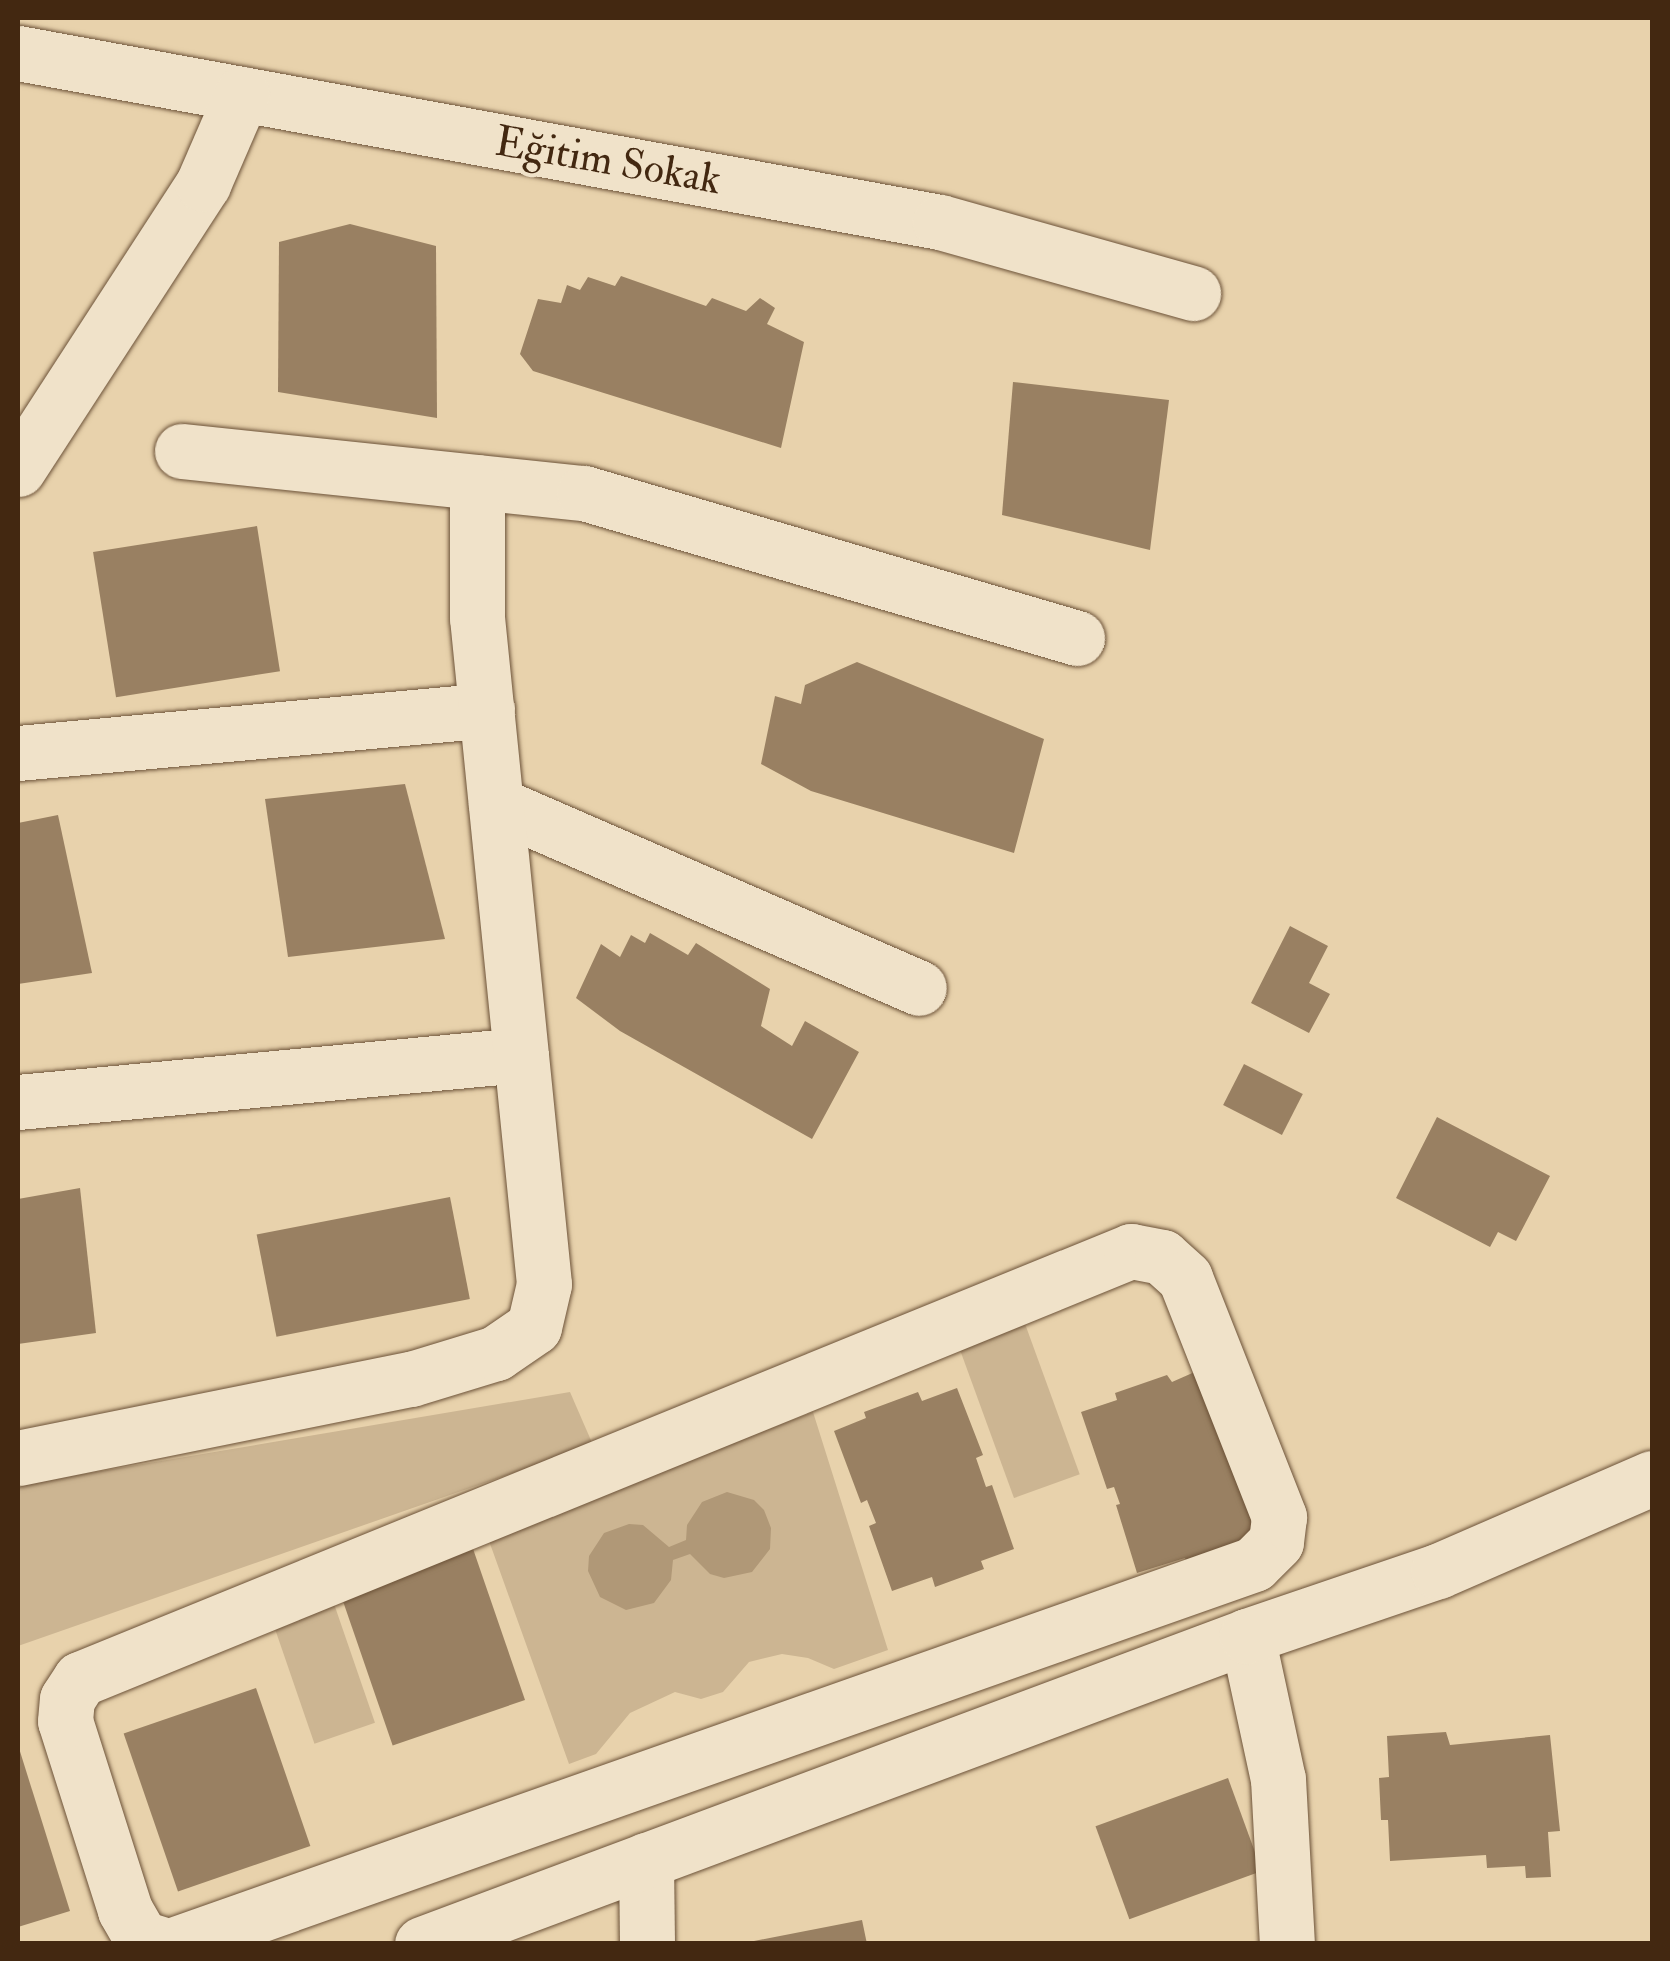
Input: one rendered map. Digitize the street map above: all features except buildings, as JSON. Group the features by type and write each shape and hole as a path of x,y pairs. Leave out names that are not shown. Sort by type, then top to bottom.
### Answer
{"street":[{"name":"Eğitim Sokak","path":"18,53 940,222 1194,293"},
{"path":"18,470 203,184 242,94"},
{"path":"182,451 584,492 1076,638"},
{"path":"18,1458 411,1379 496,1353 534,1327 544,1284 477,618 477,482"},
{"path":"18,753 487,710"},
{"path":"496,804 919,988"},
{"path":"18,1102 521,1055"},
{"path":"160,1944 141,1938 125,1910 65,1722 66,1699 80,1679 1131,1250 1148,1251 1176,1266 1186,1278 1278,1517 1276,1542 1254,1564 176,1944"},
{"path":"422,1944 1247,1636 1438,1571 1652,1478"},
{"path":"1247,1636 1278,1779 1288,1944"},
{"path":"736,1747 754,1818"},
{"path":"646,1860 647,1944"}],"shaded area":[{"path":"1024,1321 1080,1474 1014,1498 958,1345"},
{"path":"570,1392 593,1445 18,1646 18,1485"},
{"path":"813,1412 888,1650 834,1669 808,1658 782,1654 749,1662 723,1692 701,1699 675,1692 630,1713 596,1754 569,1764 488,1538"},
{"path":"727,1492 754,1500 764,1510 771,1528 770,1549 752,1572 724,1578 710,1574 690,1554 673,1560 671,1580 654,1603 626,1610 600,1597 588,1571 589,1556 604,1533 629,1524 643,1525 669,1547 686,1540 687,1525 702,1502"},
{"path":"332,1598 375,1723 314,1744 271,1619"}]}
